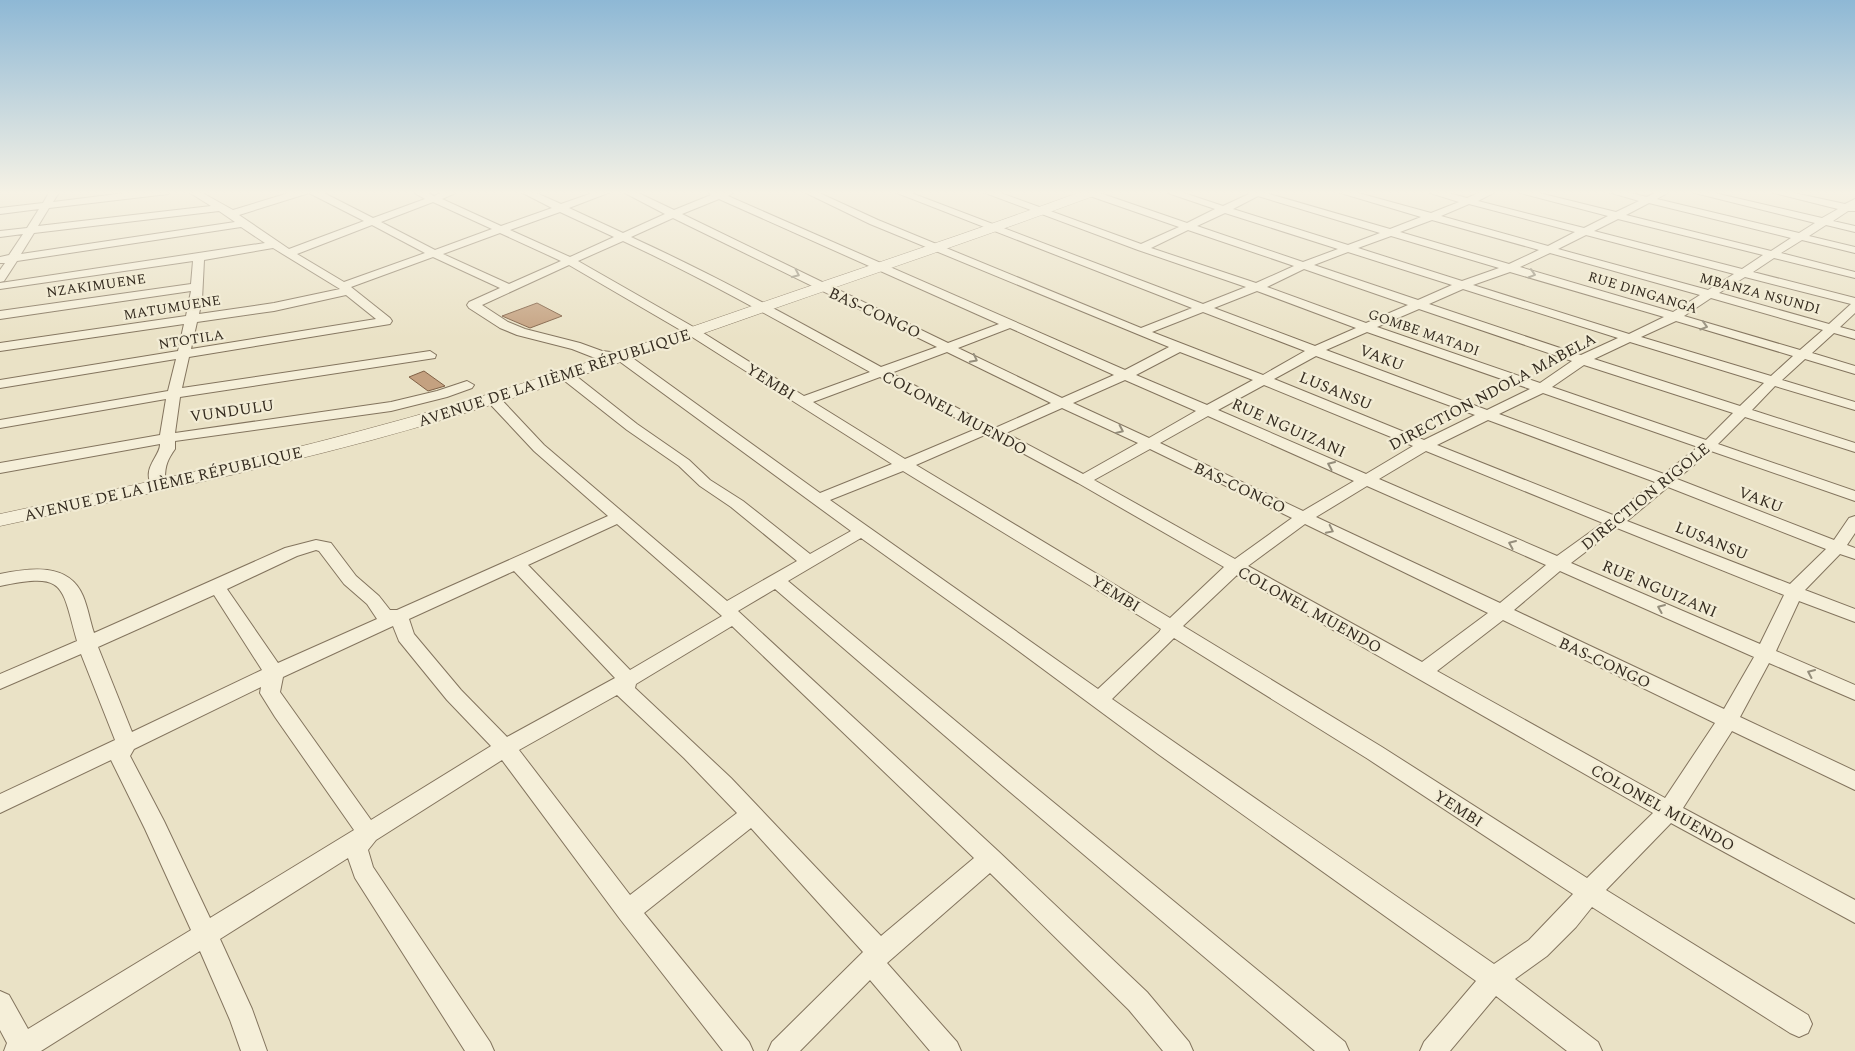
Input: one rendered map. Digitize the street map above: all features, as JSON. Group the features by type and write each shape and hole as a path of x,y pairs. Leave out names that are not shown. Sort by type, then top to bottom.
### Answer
{"street":[{"path":"0,279 25,240"},
{"path":"0,260 137,240"},
{"path":"269,240 345,289 472,240"},
{"path":"288,253 322,240"},
{"path":"408,240 508,288"},
{"name":"YEMBI","path":"525,240 570,261 693,332 904,465 1375,753 1589,892 1799,1024"},
{"path":"620,240 473,305 504,325 521,332 576,346 600,355 622,357 862,531 1100,699 1165,748 1494,979 1589,1051"},
{"name":"COLONEL MUENDO","path":"629,240 763,306 880,372 1083,480 1669,811 1855,912"},
{"name":"BAS-CONGO","path":"727,240 1062,403 1855,781"},
{"name":"RUE NGUIZANI","path":"821,240 1365,480 1766,652 1855,693"},
{"name":"LUSANSU","path":"918,240 1141,332 1855,616"},
{"name":"AVENUE DE LA IIÈME RÉPUBLIQUE","path":"0,520 171,483 365,436 622,357 763,306 961,240"},
{"name":"VAKU","path":"1026,240 1200,308 1666,480 1846,550"},
{"name":"GOMBE MATADI","path":"1119,240 1257,287 1540,389 1855,496"},
{"path":"1142,248 1158,240"},
{"path":"1227,240 1582,360 1855,448"},
{"path":"1323,240 1630,338 1855,406"},
{"path":"1141,332 1257,287 1302,266 1371,240"},
{"name":"RUE DINGANGA","path":"1411,240 1855,370"},
{"name":"MBANZA NSUNDI","path":"1513,240 1855,334"},
{"path":"1083,480 1151,444 1317,350 1461,285 1510,268 1569,240"},
{"path":"1616,240 1855,302"},
{"path":"1714,240 1855,276"},
{"name":"DIRECTION NDOLA MABELA","path":"1100,699 1166,636 1171,627 1235,567 1304,517 1426,445 1540,389 1582,360 1674,317 1711,295 1741,273 1796,240"},
{"path":"1814,240 1855,250"},
{"path":"0,286 275,244"},
{"path":"171,483 157,482 158,465 160,456 168,449 167,438 174,394 197,287 199,256"},
{"name":"NZAKIMUENE","path":"0,315 197,287"},
{"name":"MATUMUENE","path":"0,347 274,307 345,289"},
{"name":"NTOTILA","path":"0,384 386,321 345,289"},
{"name":"DIRECTION RIGOLE","path":"1422,672 1501,612 1558,564 1616,521 1707,447 1772,382 1855,307"},
{"path":"803,401 1010,324"},
{"path":"818,499 1062,403 1125,375 1180,347"},
{"path":"0,424 174,394 430,355"},
{"path":"566,375 625,422 684,463 704,483 738,504 809,562"},
{"name":"VUNDULU","path":"0,468 167,438 396,406 448,393 467,386"},
{"path":"487,400 493,399 539,448 730,614 990,858 1138,1001 1180,1051"},
{"path":"0,804 274,673 619,517"},
{"path":"1433,1051 1494,979 1538,948 1567,919 1589,892 1669,811 1728,720 1766,652 1794,591 1846,550 1855,520"},
{"path":"0,1004 20,1050 505,748 628,680 777,581 862,531"},
{"path":"0,682 218,587 291,552 316,545 325,547 350,580 374,600 384,617 399,616"},
{"path":"517,564 628,680"},
{"path":"0,580 17,576 46,576 65,582 74,597 87,644 127,743"},
{"path":"777,581 1011,780 1336,1051"},
{"path":"218,587 274,673 270,693 368,833"},
{"path":"399,616 406,636 454,695 505,748 628,911 740,1051"},
{"path":"628,680 624,690 652,715 752,814 876,958 948,1051"},
{"path":"127,743 118,755 156,828 205,934 243,1018 254,1051"},
{"path":"628,911 752,814"},
{"path":"368,833 356,848 363,870 481,1051"},
{"path":"782,1051 876,958 990,858"}],"building":[{"path":"537,303 562,316 530,328 502,316"},
{"path":"424,371 445,386 428,391 409,377"}]}
